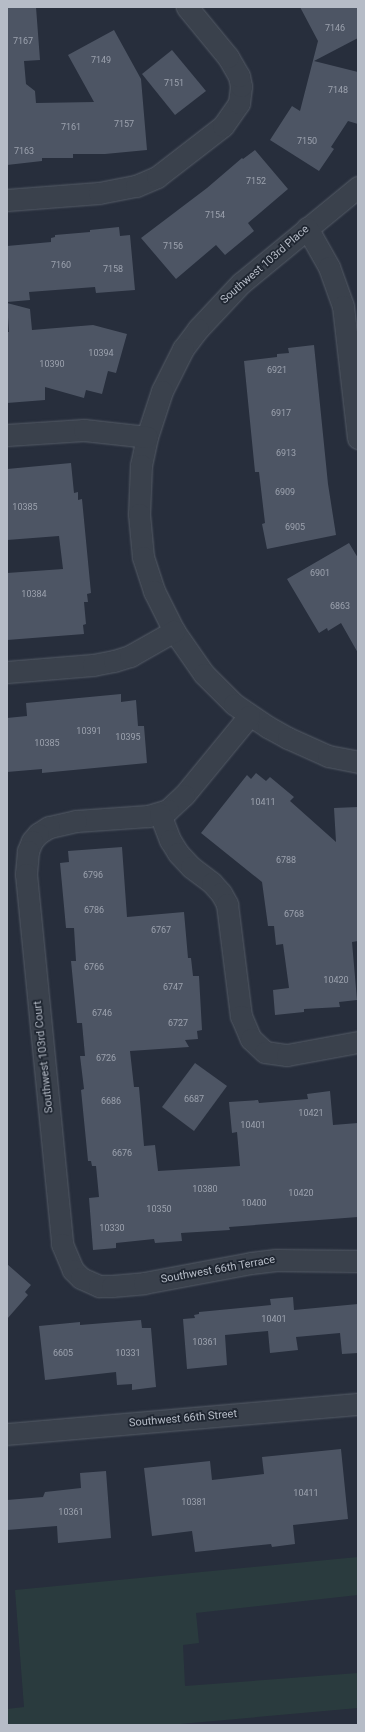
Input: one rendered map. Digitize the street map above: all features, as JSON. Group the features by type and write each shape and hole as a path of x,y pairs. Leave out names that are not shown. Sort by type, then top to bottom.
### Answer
{"street":[{"path":"7,200 99,193 136,186 157,177 222,126 239,103 242,86 239,76 228,57 187,7"},
{"name":"Southwest 103rd Place","path":"358,187 241,283 183,348 171,370 146,437 141,466 139,514 141,542 147,572 154,591 174,631 204,674 234,704 249,716 309,748 328,756 358,762"},
{"path":"307,228 329,267 344,306 358,438"},
{"path":"7,435 84,430 146,437"},
{"path":"7,672 93,665 114,661 130,656 174,631"},
{"path":"249,716 184,795 168,810 160,814 170,840 178,852 191,867 212,883 221,893 227,904 241,1016 251,1039 265,1052 287,1055 358,1042"},
{"name":"Southwest 103rd Court","path":"81,1278 73,1270 62,1244 26,874 28,851 32,841 38,834 49,827 64,822 160,814"},
{"name":"Southwest 66th Terrace","path":"81,1278 94,1284 112,1286 144,1283 270,1261 298,1259 358,1261"},
{"name":"Southwest 66th Street","path":"7,1434 358,1404"}],"shaded area":[{"path":"358,1557 358,1595 196,1613 199,1643 183,1645 185,1686 358,1673 358,1708 169,1725 7,1725 7,1709 24,1707 15,1590"}],"building":[{"path":"7,7 36,7 40,60 24,61 26,84 35,91 36,103 94,102 68,55 114,30 141,79 147,150 105,154 73,154 73,158 42,158 42,161 7,165"},
{"path":"300,7 358,7 358,38 314,61 358,72 358,124 348,121 331,147 334,149 319,171 270,140 292,106 300,111 318,41"},
{"path":"172,50 206,91 175,115 142,74"},
{"path":"255,150 288,189 248,223 254,231 225,255 216,245 176,279 141,238 207,188 242,158 243,159"},
{"path":"119,227 120,236 130,235 135,290 96,293 95,287 29,292 30,300 7,302 7,246 51,242 51,238 55,237 55,235 90,232 90,230"},
{"path":"7,303 30,309 32,330 93,325 127,334 116,373 108,371 102,394 86,390 84,398 45,387 45,400 7,403 7,332 9,332"},
{"path":"314,345 328,484 336,535 267,549 262,524 265,523 259,472 255,472 244,361 277,357 277,354 289,353 288,348"},
{"path":"71,463 74,493 78,492 78,500 82,499 91,593 87,594 88,602 84,602 86,624 83,625 84,634 7,640 7,573 63,569 59,536 7,540 7,469"},
{"path":"349,543 358,558 358,653 341,623 328,631 327,628 319,633 287,579"},
{"path":"121,694 121,702 136,700 138,726 144,726 147,763 42,773 42,769 7,772 7,718 27,716 26,703"},
{"path":"256,773 266,781 270,777 294,797 290,801 336,842 334,808 358,807 358,941 352,942 357,1000 339,1002 340,1007 304,1009 304,1012 275,1015 273,990 289,988 283,944 276,945 274,926 268,926 262,882 201,833 247,775 251,779"},
{"path":"122,847 127,917 184,912 188,958 191,958 193,976 199,976 202,1030 197,1031 198,1039 185,1040 189,1047 130,1051 134,1087 139,1087 144,1146 155,1145 158,1171 240,1166 237,1132 232,1133 229,1102 258,1100 259,1103 308,1099 307,1094 330,1091 333,1125 358,1123 358,1217 229,1227 230,1230 181,1233 182,1241 155,1243 154,1239 116,1243 116,1248 93,1250 89,1198 99,1197 96,1166 92,1166 91,1161 88,1161 81,1090 84,1089 80,1056 85,1056 82,1023 77,1023 71,961 76,961 74,928 66,928 60,863 69,862 68,851"},
{"path":"195,1063 227,1086 194,1131 162,1107"},
{"path":"7,1264 31,1285 25,1292 28,1295 7,1319"},
{"path":"293,1297 294,1310 358,1304 358,1353 342,1354 340,1333 296,1337 298,1350 270,1353 268,1331 225,1335 227,1365 187,1369 183,1319 195,1318 194,1315 199,1314 199,1312 271,1305 270,1299"},
{"path":"141,1320 142,1328 151,1328 156,1387 132,1390 132,1384 117,1385 116,1372 45,1380 39,1326 80,1322 80,1325"},
{"path":"341,1449 348,1519 293,1525 295,1544 272,1547 271,1544 195,1552 192,1531 152,1536 144,1468 210,1461 212,1480 264,1474 262,1457"},
{"path":"106,1471 111,1538 58,1543 57,1526 7,1530 7,1500 43,1497 45,1492 81,1488 80,1473"}]}
